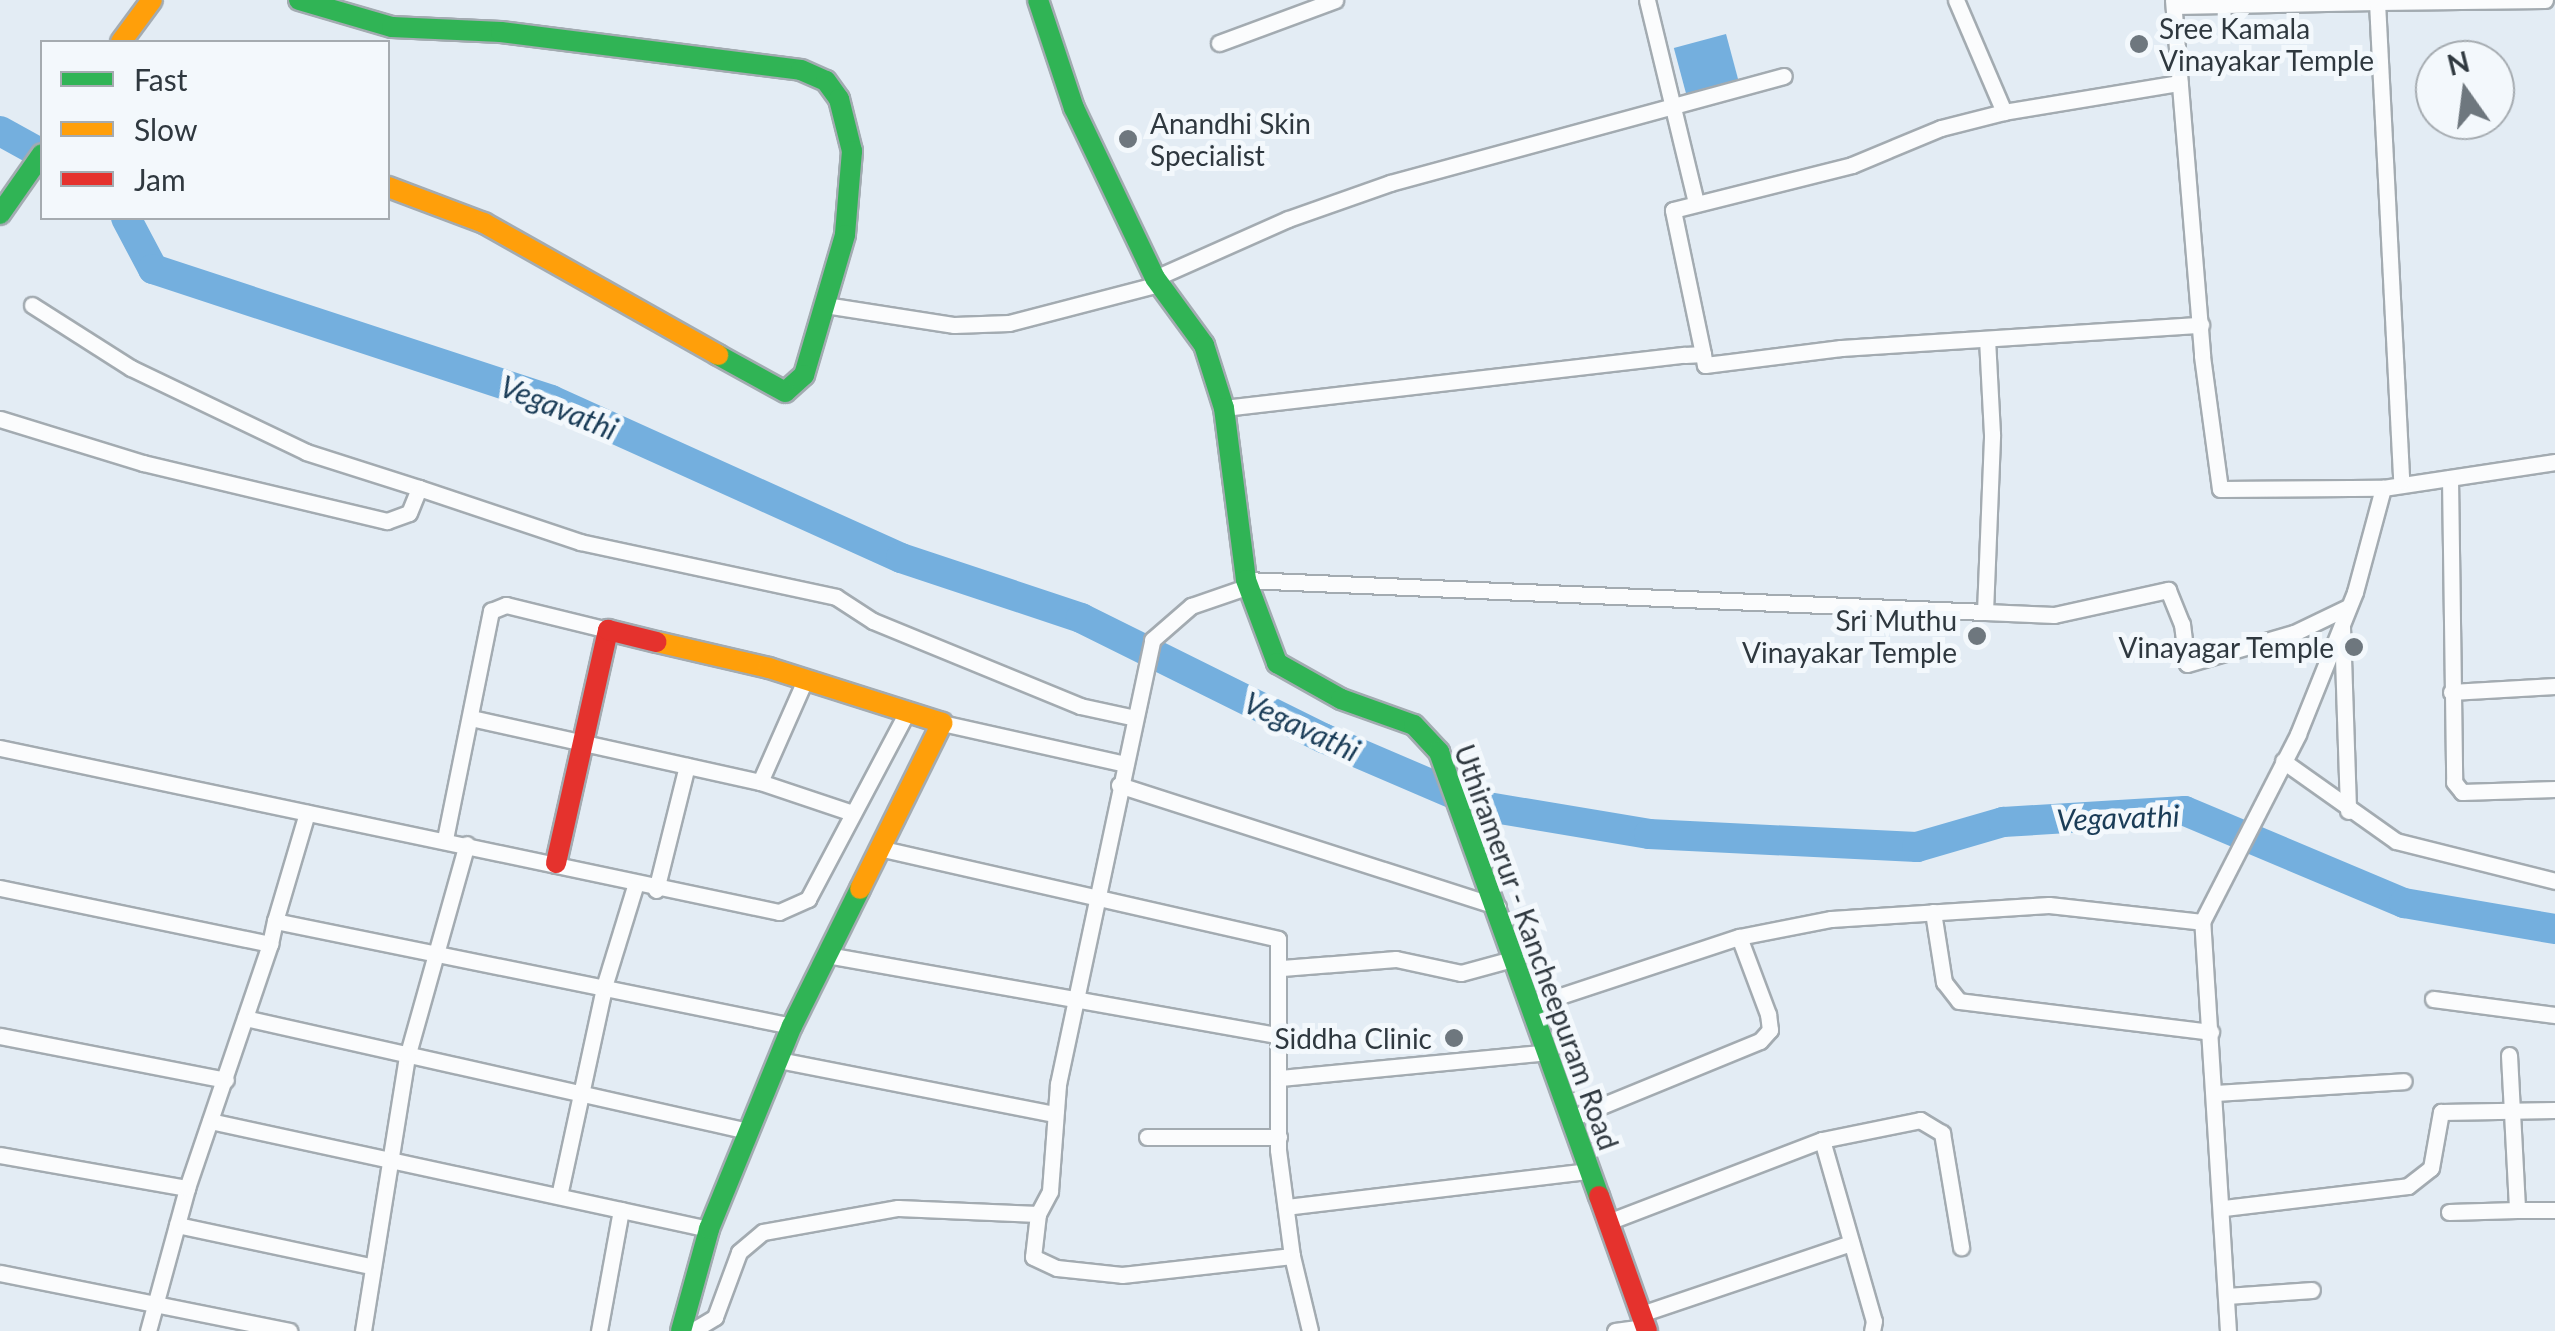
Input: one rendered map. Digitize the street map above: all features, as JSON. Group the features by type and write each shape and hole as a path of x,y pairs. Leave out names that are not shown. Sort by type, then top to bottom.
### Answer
{"street":[{"path":"122,40 152,0"},
{"path":"298,0 389,35 501,32 801,70 826,81 838,99 852,150 846,235 804,376 785,392 774,390 673,324 484,223 390,188"},
{"name":"Uthiramerur - Kancheepuram Road","path":"1038,0 1074,108 1157,281 1204,344 1224,408 1248,583 1277,663 1341,700 1414,725 1439,752 1498,907 1644,1324"},
{"path":"1219,43 1335,0"},
{"path":"1646,0 1676,109 1696,204"},
{"path":"1956,0 2004,112"},
{"path":"2545,0 2173,3 2201,324 2220,489 2383,488 2402,482 2555,462"},
{"path":"2377,2 2402,482"},
{"path":"825,305 954,326 1009,322 1157,281 1390,183 1536,139 1676,109 1784,76"},
{"path":"2180,83 2004,112 1941,128 1852,165 1672,210 1705,365 2201,324"},
{"path":"1,213 40,157"},
{"path":"32,305 130,368 306,452 580,542 836,598 874,622 1080,706 1134,709"},
{"path":"1985,612 1992,434 1987,340"},
{"path":"1224,408 1703,354"},
{"path":"0,419 143,463 386,521 410,513 420,488"},
{"path":"2450,478 2451,692 2457,790 2555,789"},
{"path":"2228,1331 2224,1208 2202,922 2284,761 2345,615 2383,488"},
{"path":"1292,1256 1122,1275 1057,1268 1033,1257 1038,1214 1050,1191 1054,1114 1134,709 1152,640 1192,606 1248,583 2054,615 2168,590 2182,624 2187,664 2345,615"},
{"path":"445,840 491,611 498,605 805,680 942,723 1125,764"},
{"path":"2345,615 2348,811"},
{"path":"556,863 580,738 608,630"},
{"path":"760,782 805,680"},
{"path":"2451,692 2555,686"},
{"path":"0,748 556,863 635,886 779,912 796,909 808,898 848,812 908,710"},
{"path":"471,718 580,738 760,782 848,812"},
{"path":"681,1331 709,1229 792,1026 942,723"},
{"path":"2284,761 2348,811 2396,841 2555,881"},
{"path":"656,890 686,766"},
{"path":"1119,785 1498,907"},
{"path":"148,1331 188,1188 270,944 307,813"},
{"path":"363,1331 387,1159 407,1058 433,954 467,844"},
{"path":"882,849 1097,899 1267,932 1282,950 1279,1137 1292,1256 1310,1331"},
{"path":"560,1196 584,1098 604,988 635,886"},
{"path":"0,888 270,944"},
{"path":"1532,1005 1739,938 1831,919 2049,905 2202,922"},
{"path":"1933,912 1944,982 1959,1001 2210,1032"},
{"path":"275,921 792,1026"},
{"path":"1572,1118 1760,1041 1770,1030 1739,938"},
{"path":"827,955 1075,1004 1280,1036"},
{"path":"1282,968 1396,959 1461,973 1516,958"},
{"path":"2433,999 2555,1015"},
{"path":"245,1018 584,1098 748,1131"},
{"path":"0,1036 226,1080"},
{"path":"1280,1078 1549,1052"},
{"path":"2509,1056 2517,1210"},
{"path":"780,1060 1054,1114"},
{"path":"2215,1093 2404,1082"},
{"path":"2224,1208 2408,1186 2431,1168 2441,1112 2555,1110"},
{"path":"1608,1222 1822,1140 1896,1120 1935,1124 1961,1247"},
{"path":"210,1121 709,1229"},
{"path":"1148,1137 1279,1137"},
{"path":"1822,1140 1874,1321 1872,1331"},
{"path":"0,1154 188,1188"},
{"path":"1286,1208 1590,1171"},
{"path":"692,1331 715,1318 739,1252 763,1232 898,1208 1038,1214"},
{"path":"599,1331 621,1210"},
{"path":"2449,1212 2555,1210"},
{"path":"177,1225 370,1266"},
{"path":"1615,1331 1644,1324 1851,1242"},
{"path":"0,1274 289,1331"},
{"path":"2226,1296 2312,1290"}],"water":[{"path":"1726,34 1739,84 1687,98 1674,48"}],"waterway":[{"name":"Vegavathi","path":"0,131 40,153"},
{"name":"Vegavathi","path":"127,220 153,269 551,400 901,558 1081,618 1323,738 1482,806 1649,834 1917,847 2003,822 2185,811 2404,903 2555,929"}],"traffic: fast":[{"path":"299,0 392,27 501,32 801,70 826,81 839,99 852,151 845,235 804,375 785,392 718,355"},
{"path":"1038,0 1074,108 1155,278 1204,345 1224,408 1246,580 1277,663 1341,699 1414,725 1439,752 1599,1196"},
{"path":"0,214 40,157"},
{"path":"681,1331 709,1229 792,1026 860,889"}],"traffic: slow":[{"path":"122,40 152,0"},
{"path":"390,188 484,223 718,355"},
{"path":"657,642 769,668 942,723 860,889"}],"traffic: jam":[{"path":"556,863 608,630 657,642"},
{"path":"1599,1196 1647,1331"}],"place":[{"name":"Sree Kamala Vinayakar Temple","path":"2139,44"},
{"name":"Anandhi Skin Specialist","path":"1128,139"},
{"name":"Sri Muthu Vinayakar Temple","path":"1977,636"},
{"name":"Vinayagar Temple","path":"2354,647"},
{"name":"Siddha Clinic","path":"1454,1038"}]}
